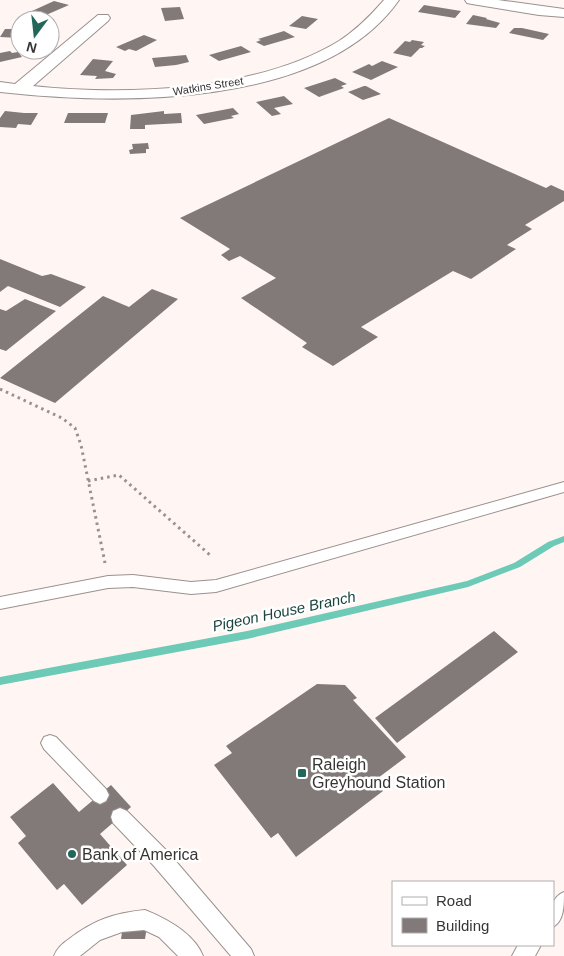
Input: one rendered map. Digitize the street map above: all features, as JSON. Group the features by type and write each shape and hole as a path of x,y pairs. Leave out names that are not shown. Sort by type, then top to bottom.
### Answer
{"street":[{"name":"Watkins Street","path":"0,87 76,95 119,95 173,92 258,78 302,64 335,49 366,27 392,0"},
{"path":"472,0 539,11 564,13"},
{"path":"18,90 103,18"}],"lane":[{"path":"0,603 108,582 132,581 191,588 216,586 564,487"},
{"path":"50,743 100,795"},
{"path":"120,817 161,859 244,956"},
{"path":"554,915 564,902"},
{"path":"64,956 94,932 122,922 144,920 166,930 193,956"},
{"path":"522,956 530,946"}],"path":[{"path":"0,390 62,418 75,428 81,445 106,566"},
{"path":"88,481 119,475 210,555"}],"building":[{"path":"54,1 69,5 58,10 34,10"},
{"path":"424,5 461,11 455,18 418,12"},
{"path":"180,7 184,19 165,21 161,8"},
{"path":"473,15 500,23 496,28 466,24"},
{"path":"302,16 318,19 306,29 289,26"},
{"path":"514,28 549,34 543,40 509,33"},
{"path":"5,29 10,29 10,38 0,37"},
{"path":"284,31 295,37 264,46 256,42 261,40 258,39"},
{"path":"144,35 157,40 136,51 129,49 125,51 116,47"},
{"path":"412,40 424,42 421,45 425,46 420,48 411,57 393,53 405,41 410,42"},
{"path":"241,46 251,52 219,61 209,55"},
{"path":"10,51 10,60 0,62 0,53"},
{"path":"186,55 189,62 155,67 152,58"},
{"path":"93,59 113,61 105,71 116,74 113,78 95,79 97,76 80,75"},
{"path":"382,61 398,67 371,80 352,72 369,64 372,66"},
{"path":"335,78 347,84 341,86 344,88 319,97 304,88"},
{"path":"364,86 381,94 363,100 348,92"},
{"path":"284,96 293,104 274,108 281,114 272,116 256,102"},
{"path":"233,108 239,114 231,116 234,118 204,124 196,115"},
{"path":"5,111 38,113 31,125 18,124 16,128 0,127 0,118"},
{"path":"164,111 164,114 181,113 182,123 145,125 145,129 130,129 131,115"},
{"path":"68,113 108,113 105,123 64,123"},
{"path":"389,118 546,188 551,185 564,191 564,201 525,225 532,229 507,245 516,249 471,279 453,271 361,327 378,337 333,366 302,347 307,343 241,298 276,278 240,256 229,261 221,255 230,249 180,218"},
{"path":"148,143 149,149 146,149 146,153 130,154 129,150 133,149 132,144"},
{"path":"0,259 42,276 51,274 86,287 60,307 8,286 0,292"},
{"path":"152,289 178,299 55,403 0,378 103,296 129,307"},
{"path":"25,299 56,311 6,351 0,349 0,309 6,311"},
{"path":"494,631 518,652 397,743 375,718"},
{"name":"Raleigh Greyhound Station","path":"317,684 345,685 357,698 353,700 406,757 374,781 383,791 296,857 278,833 271,838 214,765 232,753 226,746"},
{"name":"Bank of America","path":"53,783 79,812 111,785 131,807 100,834 127,865 82,905 64,884 57,890 18,843 26,836 10,817"},
{"path":"123,926 147,926 145,939 121,939"}],"waterway":[{"name":"Pigeon House Branch","path":"0,681 247,635 468,584 517,565 551,544 564,539"}],"place":[{"name":"Raleigh Greyhound Station","path":"302,773"},
{"name":"Bank of America","path":"72,854"}]}
